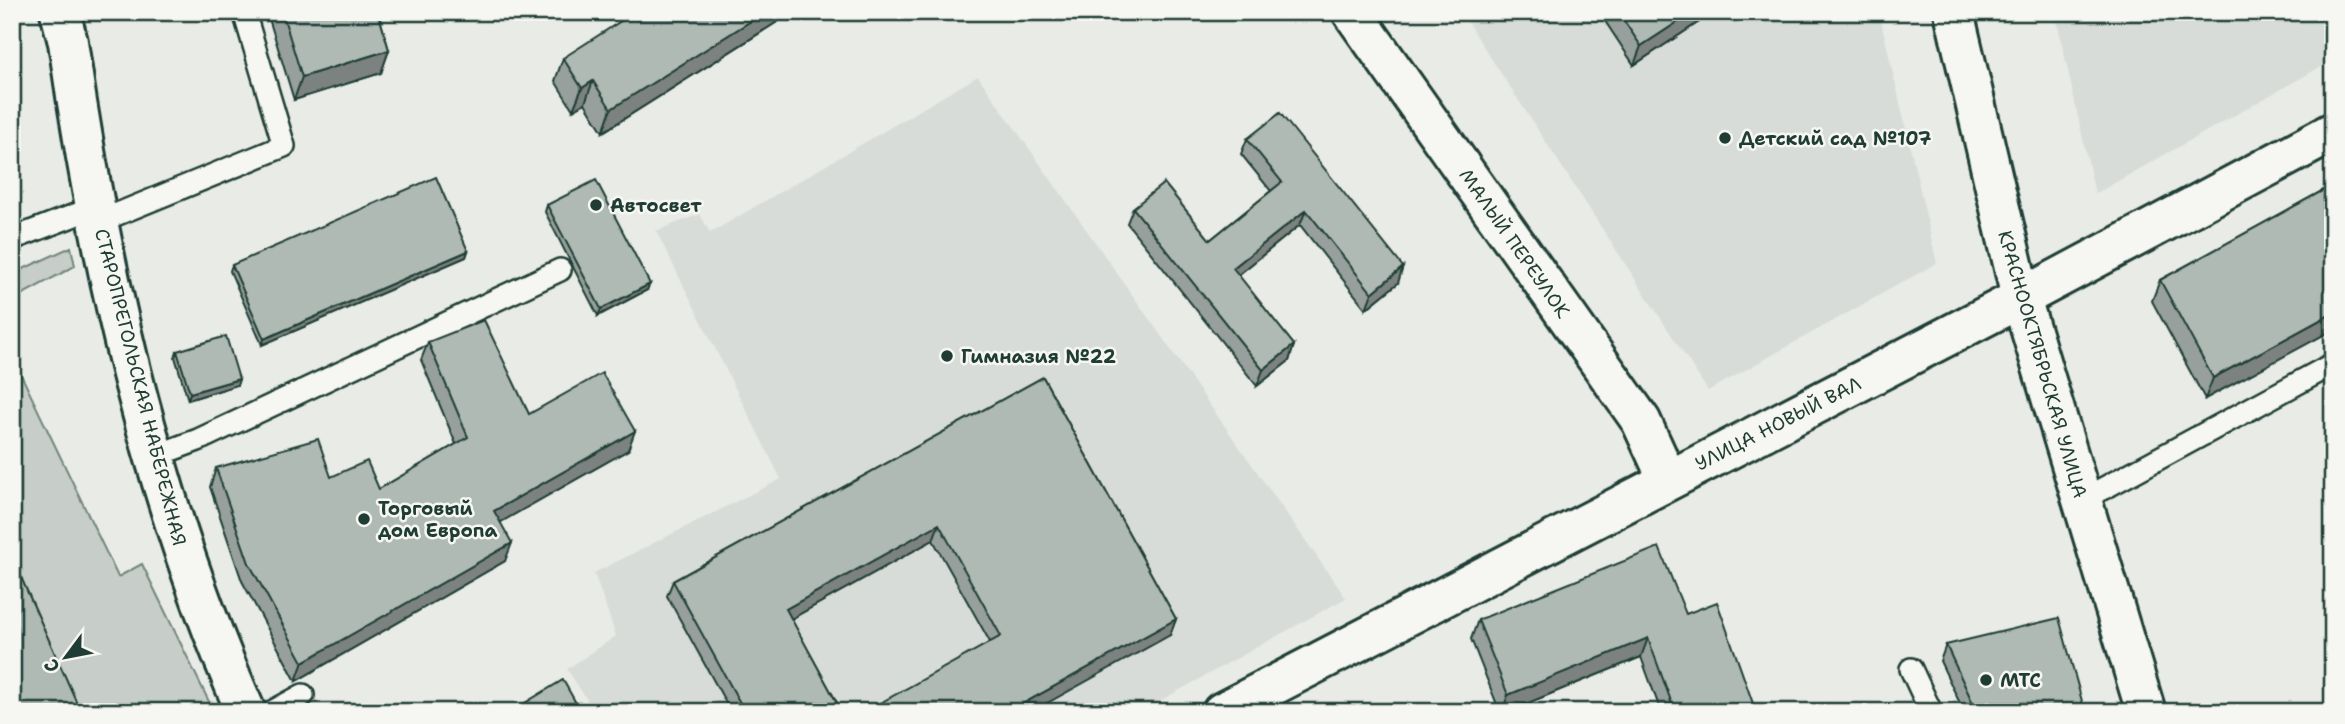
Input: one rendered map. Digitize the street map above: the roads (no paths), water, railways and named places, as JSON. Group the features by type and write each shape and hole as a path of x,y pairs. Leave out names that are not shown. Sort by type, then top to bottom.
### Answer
{"street":[{"name":"СТАРОПРЕГОЛЬСКАЯ НАБЕРЕЖНАЯ","path":"60,12 108,275 155,456 206,620 246,712"},
{"name":"МАЛЫЙ ПЕРЕУЛОК","path":"1352,12 1641,421 1668,480"},
{"name":"КРАСНООКТЯБРЬСКАЯ УЛИЦА","path":"1954,12 2021,298 2146,712"},
{"name":"УЛИЦА НОВЫЙ ВАЛ","path":"1222,712 2021,298 2333,132"}],"lane":[{"path":"12,239 97,215 284,146 244,12"},
{"path":"155,456 198,440 560,270"},
{"path":"2082,500 2333,364"},
{"path":"1911,668 1931,712"},
{"path":"272,712 303,695"}],"place":[{"name":"Детский сад №107","path":"1725,138"},
{"name":"Автосвет","path":"596,205"},
{"name":"Гимназия №22","path":"947,356"},
{"name":"Торговый дом Европа","path":"364,519"},
{"name":"МТС","path":"1986,680"}]}
